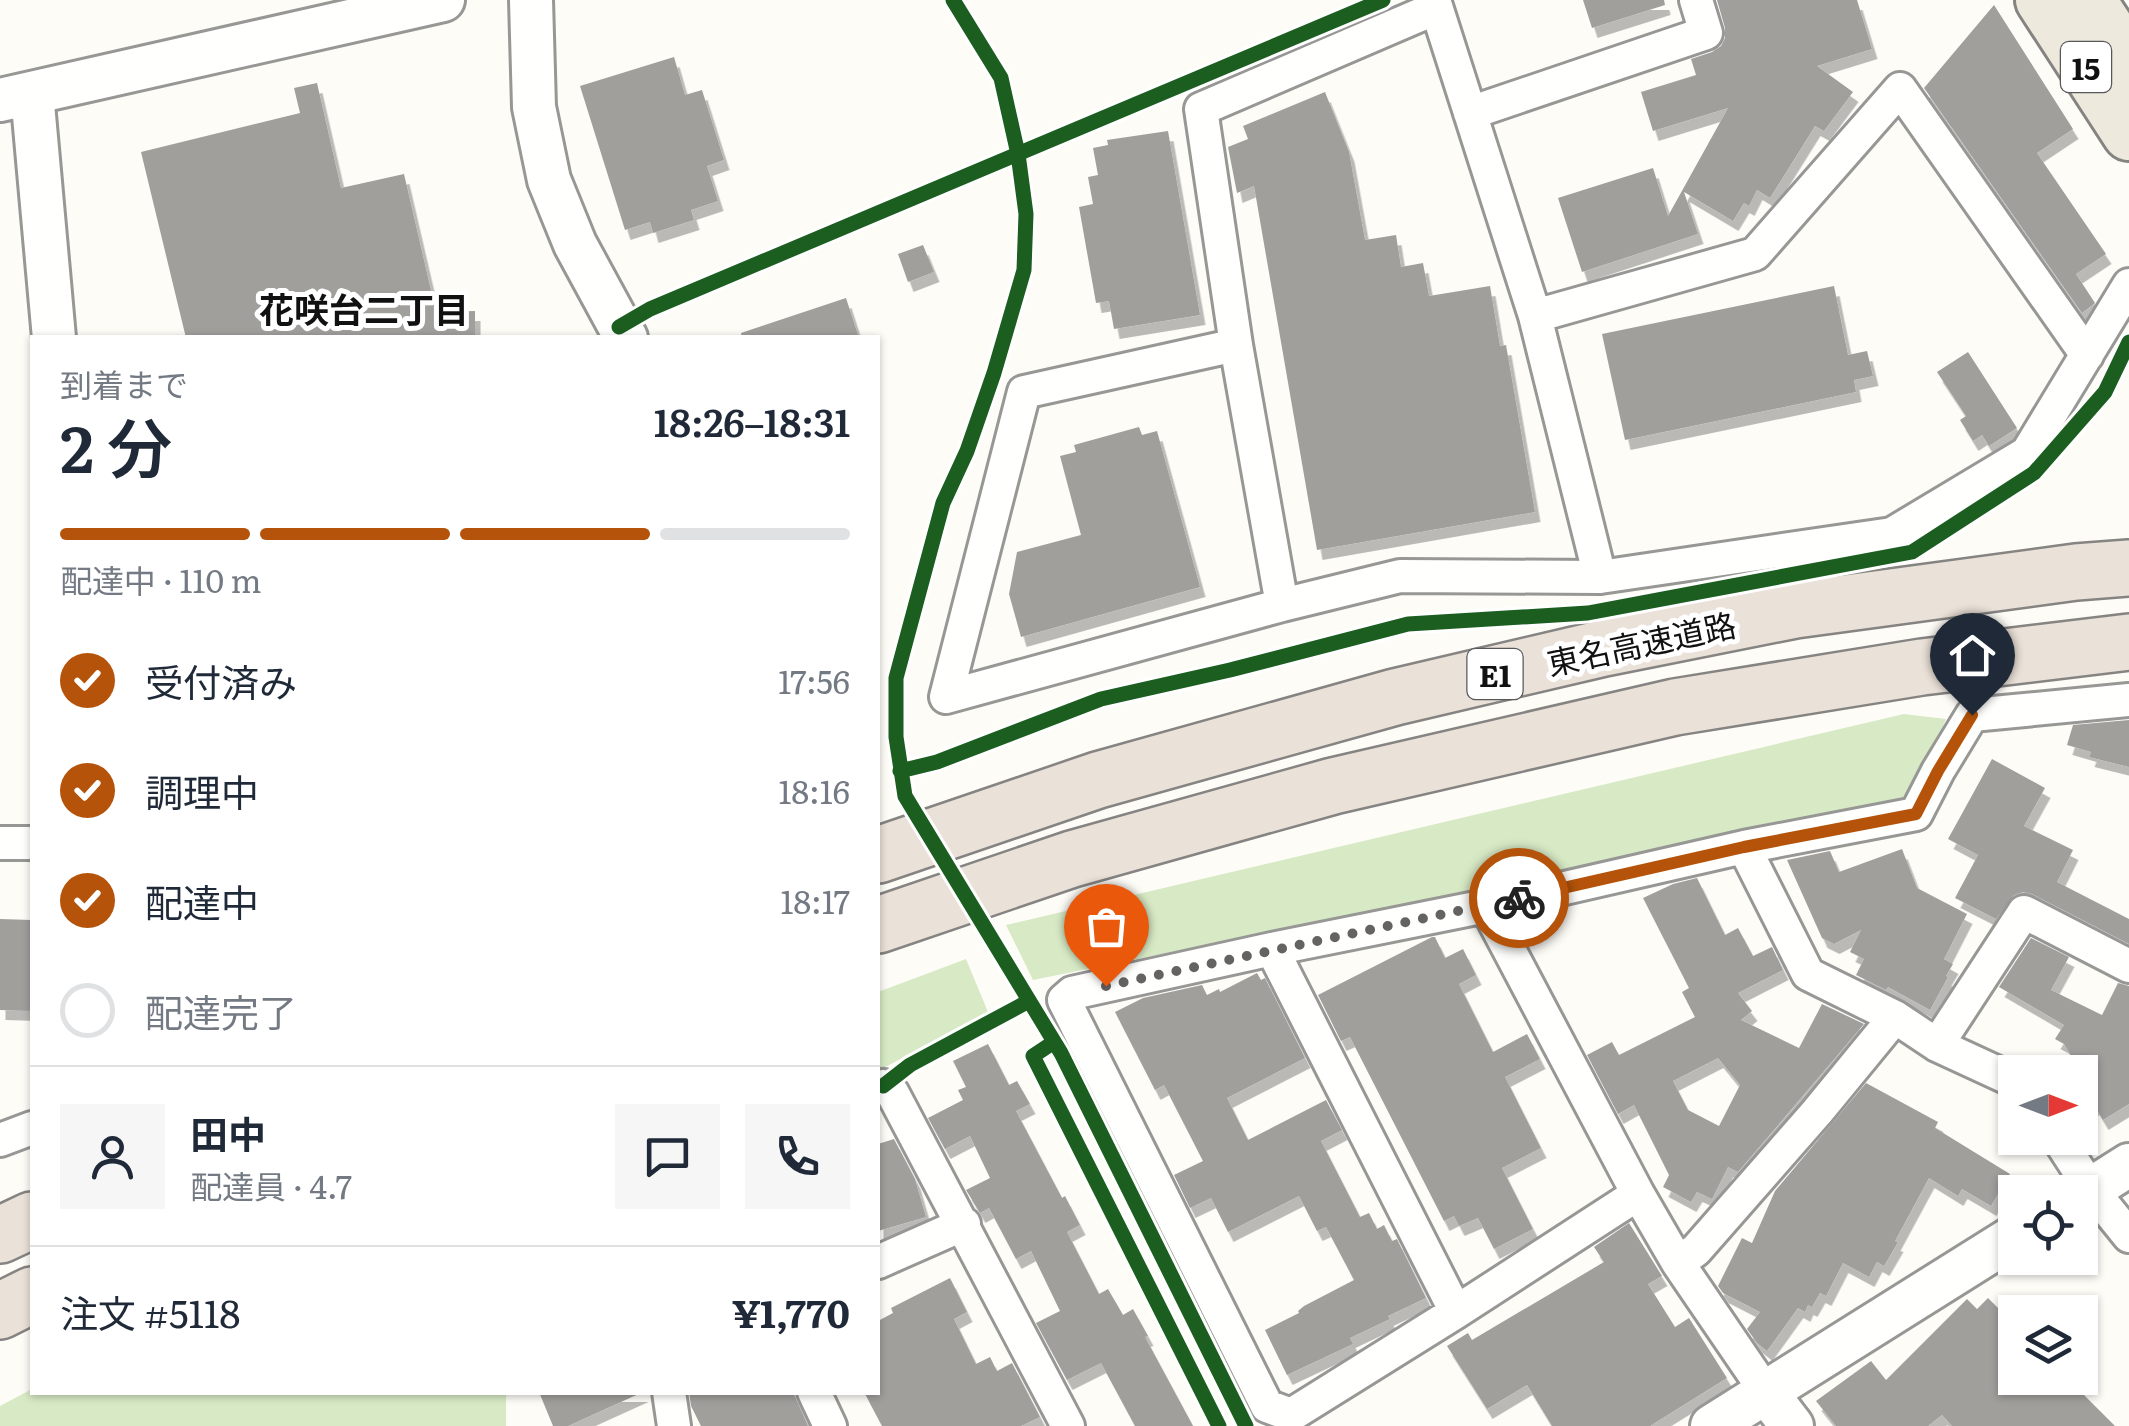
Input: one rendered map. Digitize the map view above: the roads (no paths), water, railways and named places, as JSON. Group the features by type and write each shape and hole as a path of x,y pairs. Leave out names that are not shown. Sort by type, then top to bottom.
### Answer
{"highway":[{"name":"東名高速道路","path":"880,854 1098,780 1395,697 1604,648 1795,610 2129,568"},
{"name":"E1","path":"885,922 1072,859 1314,791 1656,712 1922,666 2129,642"},
{"path":"0,1235 30,1221"},
{"path":"0,1312 30,1297"}],"main road":[{"name":"15","path":"2042,0 2129,134"},
{"name":"15","path":"2089,0 2129,61"}],"street":[{"path":"54,335 16,96 444,0"},
{"path":"531,0 534,107 549,180 575,244 624,335"},
{"path":"1470,112 1706,34 1696,0"},
{"path":"1282,605 1236,345 1201,109 1435,4 1535,316 1600,578"},
{"path":"1535,316 1755,254 1900,89 2087,355"},
{"path":"1236,345 1024,392 946,697 1400,576 1600,578 1892,534 2027,453 2129,284"},
{"path":"1638,1194 1290,1415 1267,1406 1064,1000 1072,993 1272,949 1916,814 1972,715 2129,700"},
{"path":"0,842 30,843"},
{"path":"1744,847 1808,974 1998,1073"},
{"path":"1486,906 1678,1263 1792,1426"},
{"path":"1938,1045 2024,912 2129,966"},
{"path":"1272,949 1456,1312"},
{"path":"1678,1263 1696,1250 1895,1017"},
{"path":"880,1087 892,1092 1068,1426"},
{"path":"0,1140 30,1129"},
{"path":"2098,1184 2129,1164"},
{"path":"2098,1204 2129,1236"},
{"path":"880,1261 964,1224"},
{"path":"1712,1426 1998,1247"},
{"path":"669,1395 674,1426"},
{"path":"815,1395 830,1426"}],"district":[{"name":"花咲台二丁目","path":"364,308"}]}
